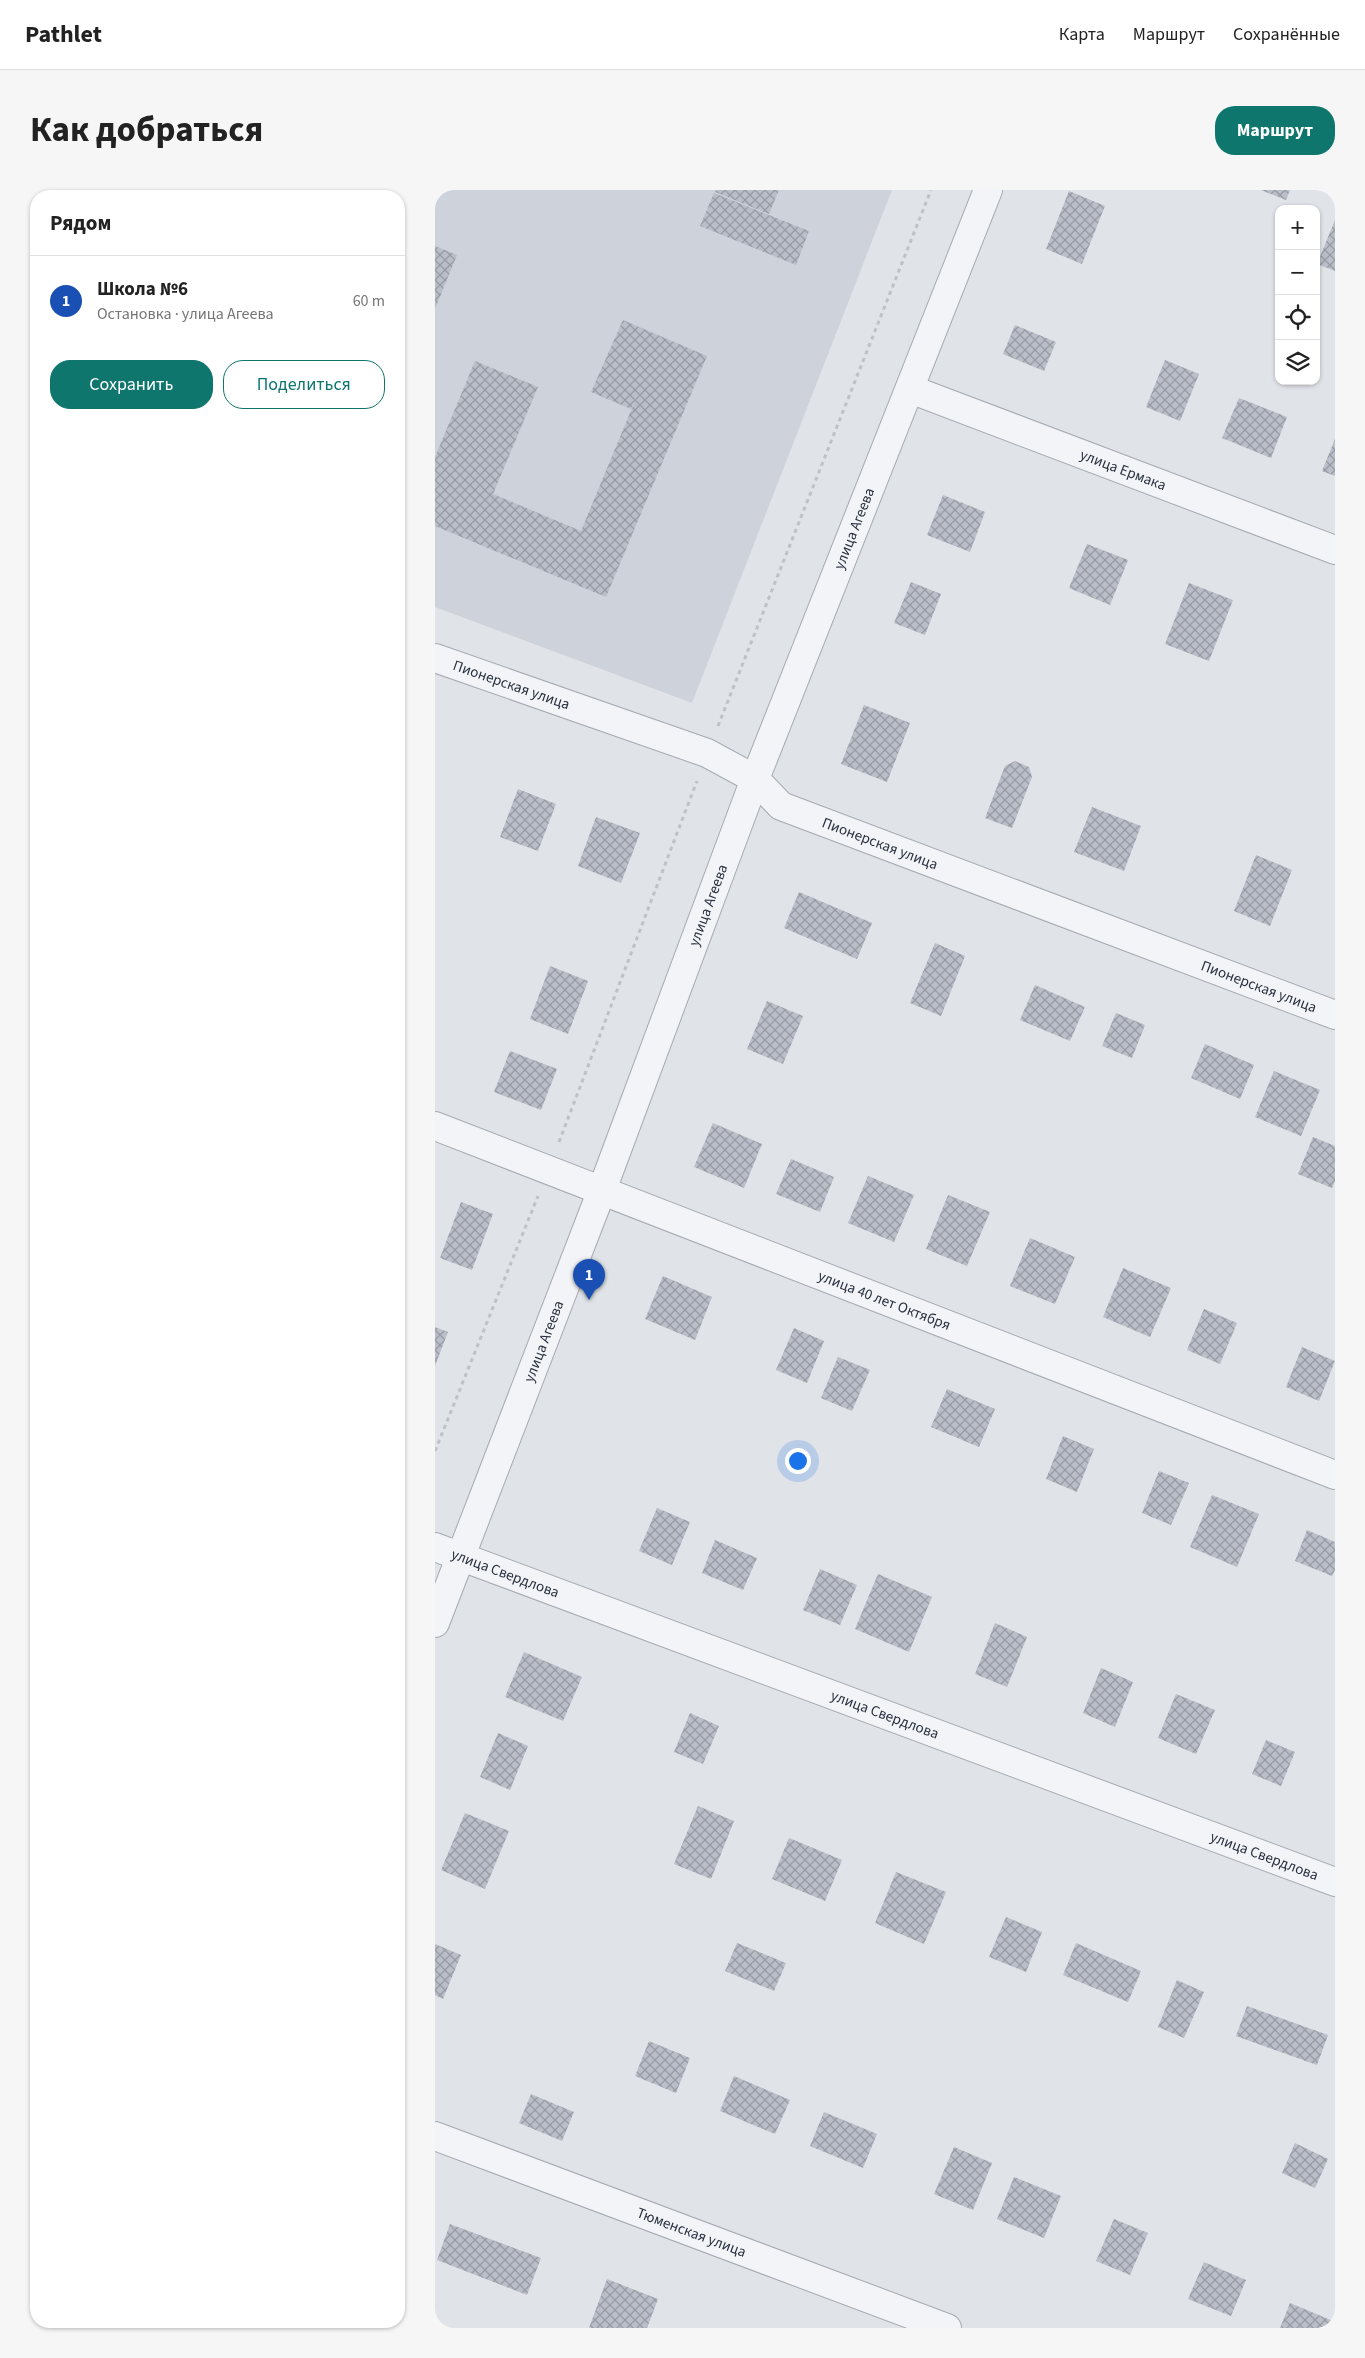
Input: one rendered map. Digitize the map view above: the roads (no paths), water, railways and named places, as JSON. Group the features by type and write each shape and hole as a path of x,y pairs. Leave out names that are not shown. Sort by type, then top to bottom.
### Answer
{"street":[{"name":"улица Агеева","path":"435,1623 602,1190 755,778 987,190"},
{"name":"улица Ермака","path":"910,389 1335,550"},
{"name":"Пионерская улица","path":"435,658 707,753 755,778 781,806 1335,1015"},
{"name":"улица 40 лет Октября","path":"435,1126 1335,1475"},
{"name":"улица Свердлова","path":"435,1547 1335,1882"},
{"name":"Тюменская улица","path":"435,2136 947,2328"}],"place":[{"name":"Школа №6","path":"589,1300"}]}
